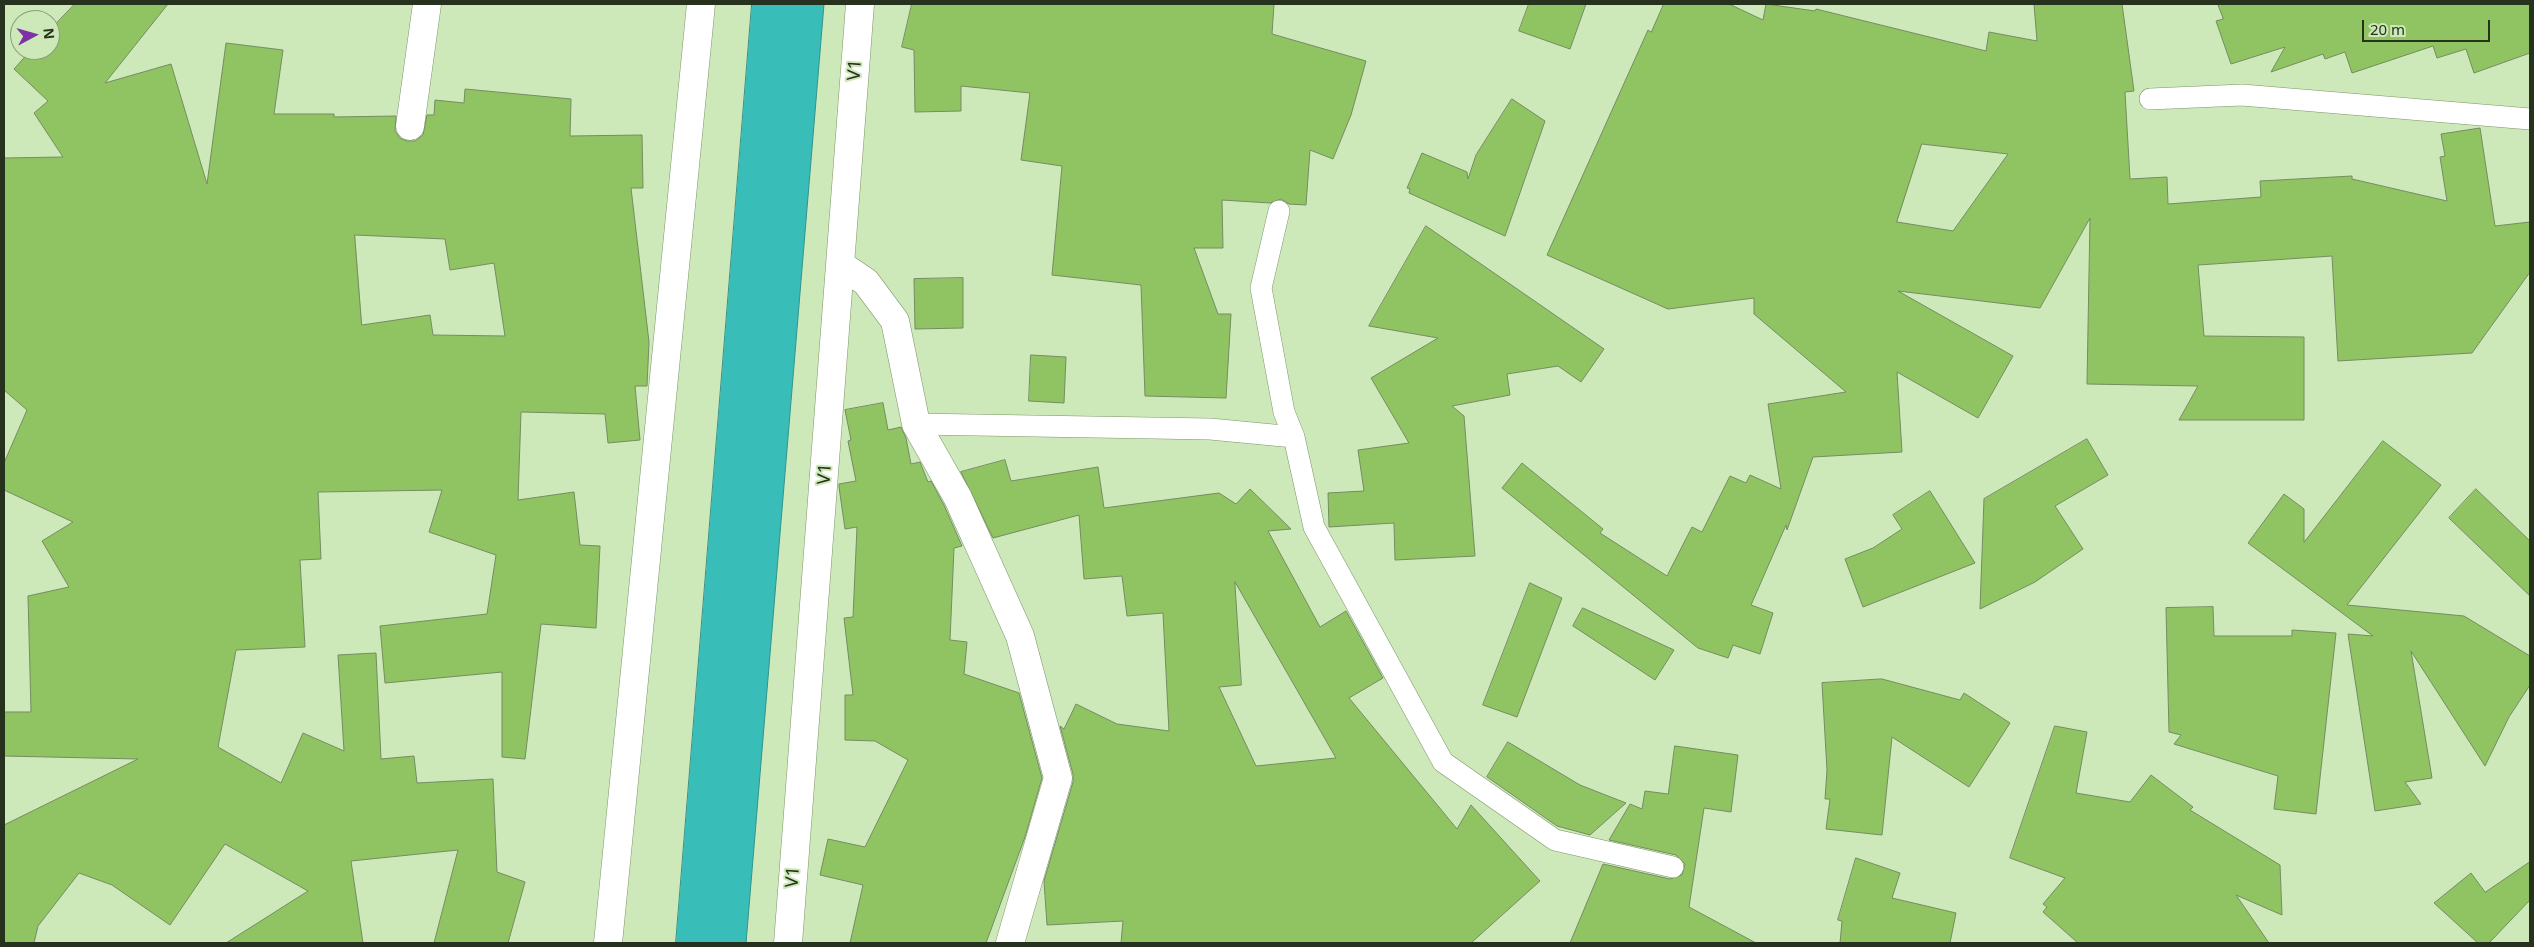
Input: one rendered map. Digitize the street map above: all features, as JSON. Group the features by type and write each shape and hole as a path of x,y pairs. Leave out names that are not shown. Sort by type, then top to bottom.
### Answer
{"street":[{"path":"410,126 427,4"},
{"path":"608,943 701,4"},
{"name":"V1","path":"788,943 860,4"},
{"path":"841,265 866,282 895,321 916,424 958,498 1020,636 1058,778 1010,943"}],"lane":[{"path":"2150,99 2242,96 2530,119"},
{"path":"1279,211 1261,288 1284,412 1294,437 1314,527 1443,762 1555,840 1673,867"},
{"path":"916,424 1210,429 1294,437"}],"water":[{"path":"752,4 824,4 746,943 676,943"}],"building":[{"path":"75,4 168,4 105,83 171,64 207,184 226,43 283,50 274,114 334,114 334,117 396,116 395,131 400,138 407,141 415,141 423,135 427,115 434,115 435,100 464,103 465,89 571,99 570,136 642,135 643,188 631,188 649,342 647,386 635,386 640,440 608,443 605,414 521,412 518,500 574,492 580,545 600,546 596,628 541,624 525,759 502,757 502,672 385,683 380,626 487,614 496,555 429,532 442,490 318,492 321,559 300,560 305,647 236,650 218,747 281,783 303,733 344,751 338,655 376,653 381,759 414,756 417,783 493,779 497,872 525,882 508,943 434,943 458,850 351,861 363,943 226,943 308,891 225,844 170,925 112,885 79,873 38,926 34,943 4,943 4,825 138,759 4,756 4,712 31,712 28,596 69,587 42,541 73,522 4,490 4,463 27,410 4,390 4,158 63,157 34,113 48,101 14,69 22,60 60,60 60,20","holes":["355,235 445,239 450,270 494,263 505,336 433,335 430,315 362,325"]},
{"path":"912,4 1274,4 1272,34 1366,61 1351,115 1333,159 1310,150 1306,205 1289,204 1281,199 1270,203 1222,200 1223,248 1194,248 1218,314 1231,314 1226,398 1145,396 1141,285 1052,275 1062,166 1021,160 1030,93 961,86 961,111 915,112 914,50 902,47"},
{"path":"1529,4 1586,4 1570,49 1519,31"},
{"path":"1664,4 1729,4 1763,20 1766,4 1815,11 1816,9 1986,51 1989,32 2037,41 2034,4 2122,4 2134,91 2125,92 2130,179 2167,177 2168,204 2261,197 2260,181 2352,176 2352,179 2447,201 2440,157 2445,156 2441,134 2480,128 2495,226 2530,222 2530,272 2472,353 2338,361 2332,256 2198,265 2204,336 2304,337 2304,420 2179,420 2198,386 2087,384 2090,218 2040,308 1898,291 2013,356 1978,418 1897,372 1902,452 1813,457 1787,530 1786,525 1751,605 1773,613 1760,654 1733,645 1728,658 1698,648 1502,488 1522,463 1603,529 1600,533 1667,576 1692,527 1702,532 1730,476 1746,483 1750,475 1781,489 1768,404 1846,392 1754,314 1754,298 1668,309 1547,255 1648,30 1651,32","holes":["1922,144 2008,154 1953,231 1897,222"]},
{"path":"2218,4 2530,4 2530,53 2474,73 2466,49 2437,58 2433,46 2352,73 2345,52 2325,59 2323,54 2271,72 2285,47 2231,64 2216,21 2223,19"},
{"path":"1512,99 1545,121 1505,236 1409,193 1410,189 1407,188 1422,153 1467,172 1468,179 1476,155"},
{"path":"1426,226 1604,349 1581,382 1558,366 1507,374 1510,395 1452,406 1464,416 1475,556 1395,560 1394,523 1329,527 1328,493 1364,491 1358,450 1409,443 1371,378 1438,338 1369,326"},
{"path":"963,278 963,328 915,329 914,279"},
{"path":"1031,355 1066,357 1064,403 1029,401"},
{"path":"883,403 888,430 901,427 906,438 911,464 920,462 928,482 931,481 944,505 962,546 954,548 950,640 967,642 964,674 1019,693 1042,778 1025,837 986,943 850,943 863,885 820,875 828,839 865,847 908,760 875,741 845,740 845,695 853,695 844,618 853,617 857,527 845,529 839,487 839,484 856,481 848,441 851,440 845,410"},
{"path":"2087,439 2108,475 2055,506 2083,549 2035,582 1980,609 1984,499"},
{"path":"2383,441 2441,485 2347,605 2464,616 2530,656 2530,685 2509,717 2485,766 2411,651 2432,778 2405,782 2421,804 2375,811 2348,634 2373,636 2248,543 2284,494 2304,509 2304,542"},
{"path":"1005,460 1011,481 1098,467 1104,508 1219,493 1236,504 1250,489 1291,529 1268,531 1320,627 1346,611 1383,678 1349,698 1457,829 1471,805 1540,881 1471,943 1121,943 1123,921 1047,925 1044,881 1073,782 1073,774 1060,726 1064,729 1076,704 1117,724 1169,731 1163,613 1127,616 1122,576 1084,579 1079,515 993,538 961,472","holes":["1235,582 1336,758 1256,766 1219,687 1241,685"]},
{"path":"2476,489 2530,541 2530,596 2449,518"},
{"path":"1930,491 1975,563 1863,607 1845,559 1873,548 1902,529 1893,515"},
{"path":"1530,583 1562,598 1517,717 1483,705"},
{"path":"2213,607 2214,636 2292,636 2292,630 2336,633 2316,814 2274,809 2278,776 2174,744 2181,735 2169,732 2166,608"},
{"path":"1583,608 1674,650 1655,680 1573,626"},
{"path":"1882,679 1960,700 1964,693 2010,723 1969,787 1892,737 1882,835 1826,829 1830,799 1825,799 1827,770 1822,683"},
{"path":"2055,726 2087,732 2076,793 2130,802 2151,775 2193,807 2190,810 2280,865 2282,915 2236,895 2269,943 2078,943 2043,912 2047,907 2043,904 2065,878 2010,858"},
{"path":"1508,742 1580,785 1626,803 1590,835 1557,826 1487,777"},
{"path":"1675,746 1738,755 1731,812 1704,808 1689,907 1756,943 1570,943 1603,864 1670,879 1682,875 1685,864 1676,855 1609,840 1630,804 1642,809 1645,791 1668,794"},
{"path":"1856,858 1900,873 1892,898 1956,913 1950,943 1840,943 1842,921 1838,920"},
{"path":"2530,862 2530,900 2489,943 2478,943 2434,903 2471,873 2485,892"}]}
